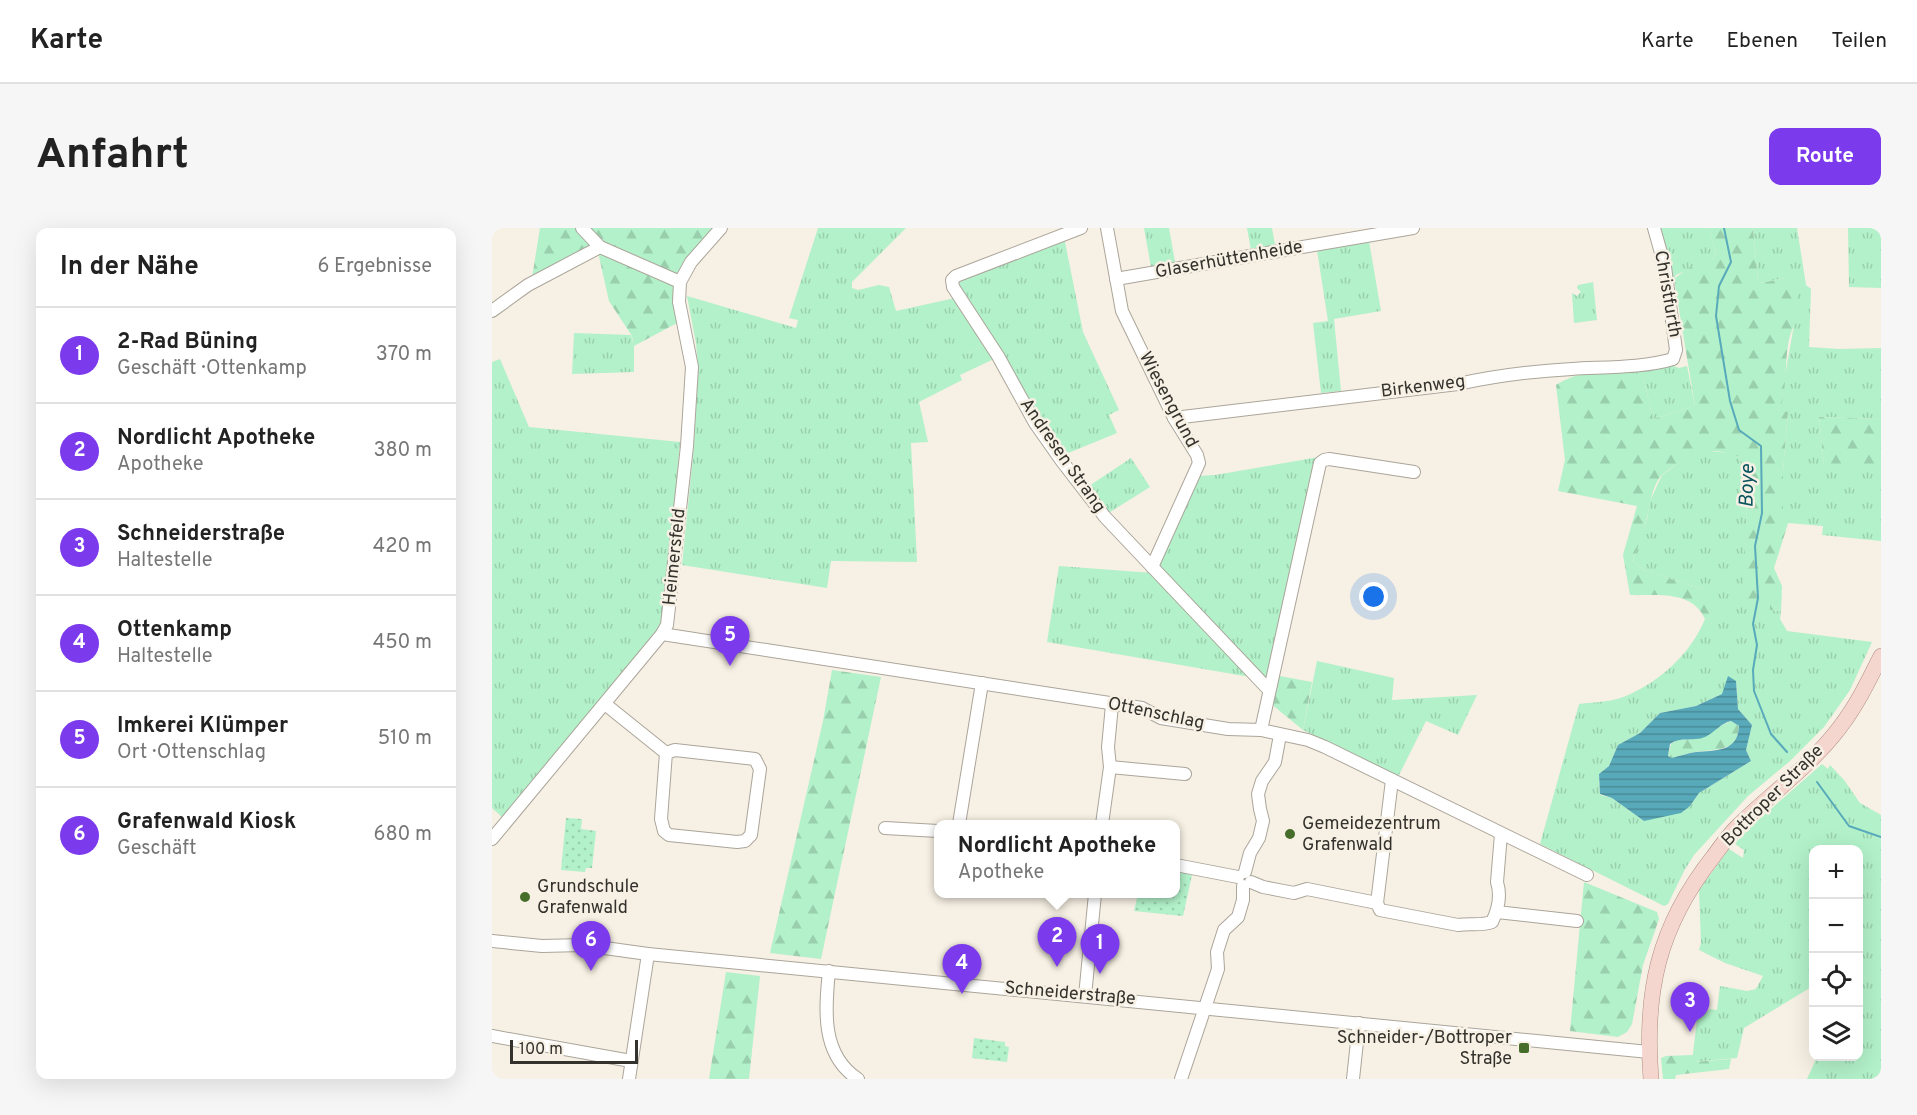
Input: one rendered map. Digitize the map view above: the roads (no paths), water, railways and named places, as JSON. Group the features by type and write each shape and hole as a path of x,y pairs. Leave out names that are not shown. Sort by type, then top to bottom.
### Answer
{"main road":[{"name":"Bottroper Straße","path":"1651,1079 1649,1009 1656,969 1675,915 1694,880 1734,830 1815,755 1840,727 1861,697 1881,656"}],"street":[{"path":"582,228 600,247 680,282 691,262 721,228"},
{"name":"Andresen Strang","path":"1081,228 956,276 951,280 953,287 998,356 1035,423 1060,460 1105,517 1268,689"},
{"name":"Wiesengrund","path":"1107,228 1122,311 1174,418 1197,455 1199,467 1152,567"},
{"name":"Glaserhüttenheide","path":"1116,279 1413,228"},
{"name":"Christfurth","path":"1654,228 1666,279 1676,350 1673,359"},
{"path":"492,311 528,285 600,247"},
{"name":"Heimersfeld","path":"492,839 605,704 667,625 687,447 692,367 679,302 680,282"},
{"name":"Birkenweg","path":"1174,418 1458,384 1482,379 1569,369 1610,368 1673,359"},
{"path":"1261,730 1268,689 1321,461 1329,459 1414,472"},
{"name":"Ottenschlag","path":"662,634 1142,708 1161,718 1228,729 1261,730 1308,740 1587,875"},
{"path":"959,820 982,683"},
{"path":"605,704 666,753"},
{"path":"1103,820 1110,766 1107,747 1112,705"},
{"path":"1181,1079 1218,969 1217,952 1224,930 1238,916 1243,900 1244,879 1250,852 1259,838 1263,821 1258,794 1262,781 1275,762 1280,735"},
{"path":"675,750 755,759 760,769 751,835 748,838 737,842 669,835 664,831 661,819 666,753 675,750"},
{"path":"1110,766 1185,774"},
{"path":"1392,780 1377,903 1380,910 1458,926 1470,923 1490,924 1497,912 1501,834"},
{"path":"885,828 934,831"},
{"path":"1180,865 1294,893 1307,889 1377,903"},
{"path":"1085,996 1095,898"},
{"path":"1497,912 1577,921"},
{"name":"Schneiderstraße","path":"492,941 542,946 583,945 648,954 1649,1053"},
{"path":"628,1079 648,954"},
{"path":"829,971 826,1001 827,1027 836,1058 858,1079"},
{"path":"1353,1079 1359,1023"},
{"path":"492,1036 631,1061"}],"water":[{"path":"1728,676 1736,681 1738,709 1752,725 1746,750 1751,761 1699,793 1690,806 1681,813 1644,821 1612,798 1600,794 1599,774 1609,766 1618,745 1640,733 1660,713 1696,706 1722,694","holes":["1731,721 1739,726 1738,735 1730,746 1672,758 1668,756 1670,744 1674,742 1705,737"]}],"waterway":[{"name":"Boye","path":"1724,228 1731,262 1719,286 1716,316 1730,401 1739,430 1761,446 1762,513 1755,546 1758,598 1753,624 1757,645 1753,670 1754,691 1771,734 1787,752"},
{"name":"Boye","path":"1817,782 1849,826 1881,837"}],"place":[{"name":"Imkerei Klümper","path":"730,666"},
{"name":"Gemeidezentrum Grafenwald","path":"1290,834"},
{"name":"Grundschule Grafenwald","path":"525,897"},
{"name":"Nordlicht Apotheke","path":"1057,967"},
{"name":"Grafenwald Kiosk","path":"591,971"},
{"name":"2-Rad Büning","path":"1100,974"},
{"name":"Ottenkamp","path":"962,994"},
{"name":"Schneiderstraße","path":"1690,1032"},
{"name":"Schneider-/Bottroper Straße","path":"1524,1048"}]}
